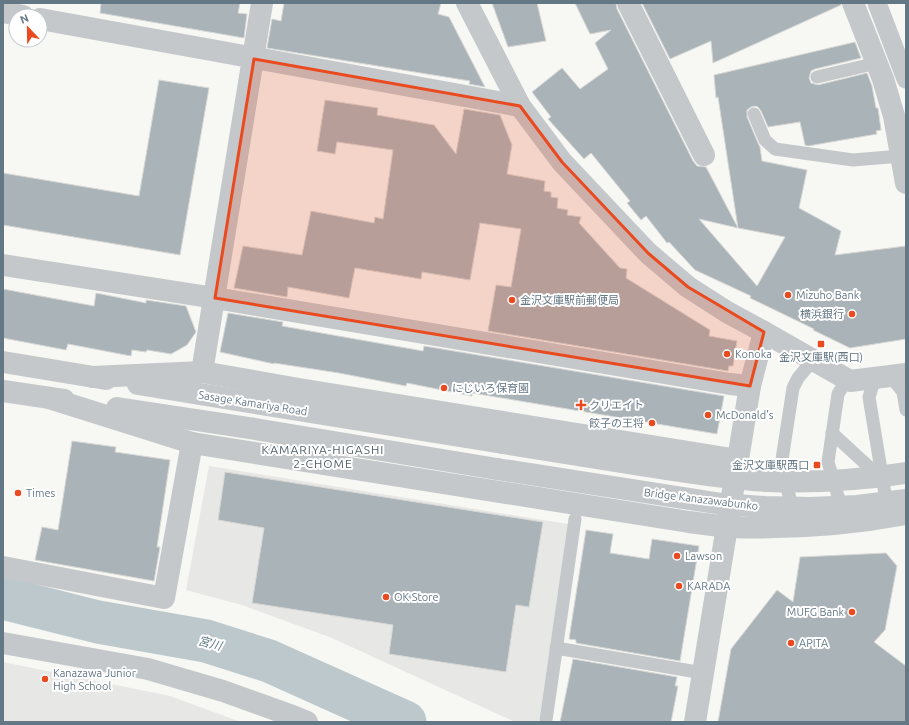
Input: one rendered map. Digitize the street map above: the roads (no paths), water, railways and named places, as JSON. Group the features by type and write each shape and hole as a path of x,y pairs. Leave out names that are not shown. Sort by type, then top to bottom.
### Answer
{"street":[{"path":"202,372 262,3"},
{"path":"467,3 520,106 562,162 648,253 688,287 727,312 850,381 890,376"},
{"path":"628,3 704,155"},
{"path":"853,3 883,79 894,116 906,183"},
{"path":"877,3 906,79"},
{"path":"48,20 520,106"},
{"path":"3,265 215,298 750,386"},
{"path":"695,722 750,386 764,332"},
{"name":"Sasage Kamariya Road","path":"3,362 502,443 725,477 766,481 811,482 906,473"},
{"path":"92,377 202,372 738,460"},
{"path":"3,391 49,398 192,443 689,522 728,527 753,528 798,526 846,523 903,510"},
{"name":"Bridge Kanazawabunko","path":"49,398 255,429 675,498 736,505 810,508 857,506 903,510"},
{"path":"3,566 164,598 192,443"},
{"path":"3,643 148,669 223,691 290,714 307,722"}],"lane":[{"path":"817,77 877,63"},
{"path":"754,114 765,140 775,149 853,160 901,156"},
{"path":"798,526 781,466 793,388 798,378 813,360"},
{"path":"903,510 885,494 869,397 890,376 903,392 906,410"},
{"path":"846,523 828,462 838,394 843,386 850,381"},
{"path":"832,433 883,479"},
{"path":"546,720 574,519"},
{"path":"556,648 703,673"}],"waterway":[{"name":"宮川","path":"3,598 98,622 206,641 269,661 405,722"}],"place":[{"name":"Mizuho Bank","path":"788,295"},
{"name":"金沢文庫駅前郵便局","path":"512,300"},
{"name":"横浜銀行","path":"852,314"},
{"name":"金沢文庫駅(西口)","path":"821,344"},
{"name":"Konoka","path":"727,354"},
{"name":"にじいろ保育園","path":"444,388"},
{"name":"クリエイト","path":"581,405"},
{"name":"McDonald's","path":"708,415"},
{"name":"餃子の王将","path":"652,423"},
{"name":"金沢文庫駅西口","path":"817,465"},
{"name":"Times","path":"18,493"},
{"name":"Lawson","path":"677,556"},
{"name":"KARADA","path":"679,586"},
{"name":"OK Store","path":"386,597"},
{"name":"MUFG Bank","path":"852,612"},
{"name":"APITA","path":"791,643"},
{"name":"Kanazawa Junior High School","path":"45,679"}],"district":[{"name":"KAMARIYA-HIGASHI 2-CHOME","path":"323,456"}]}
